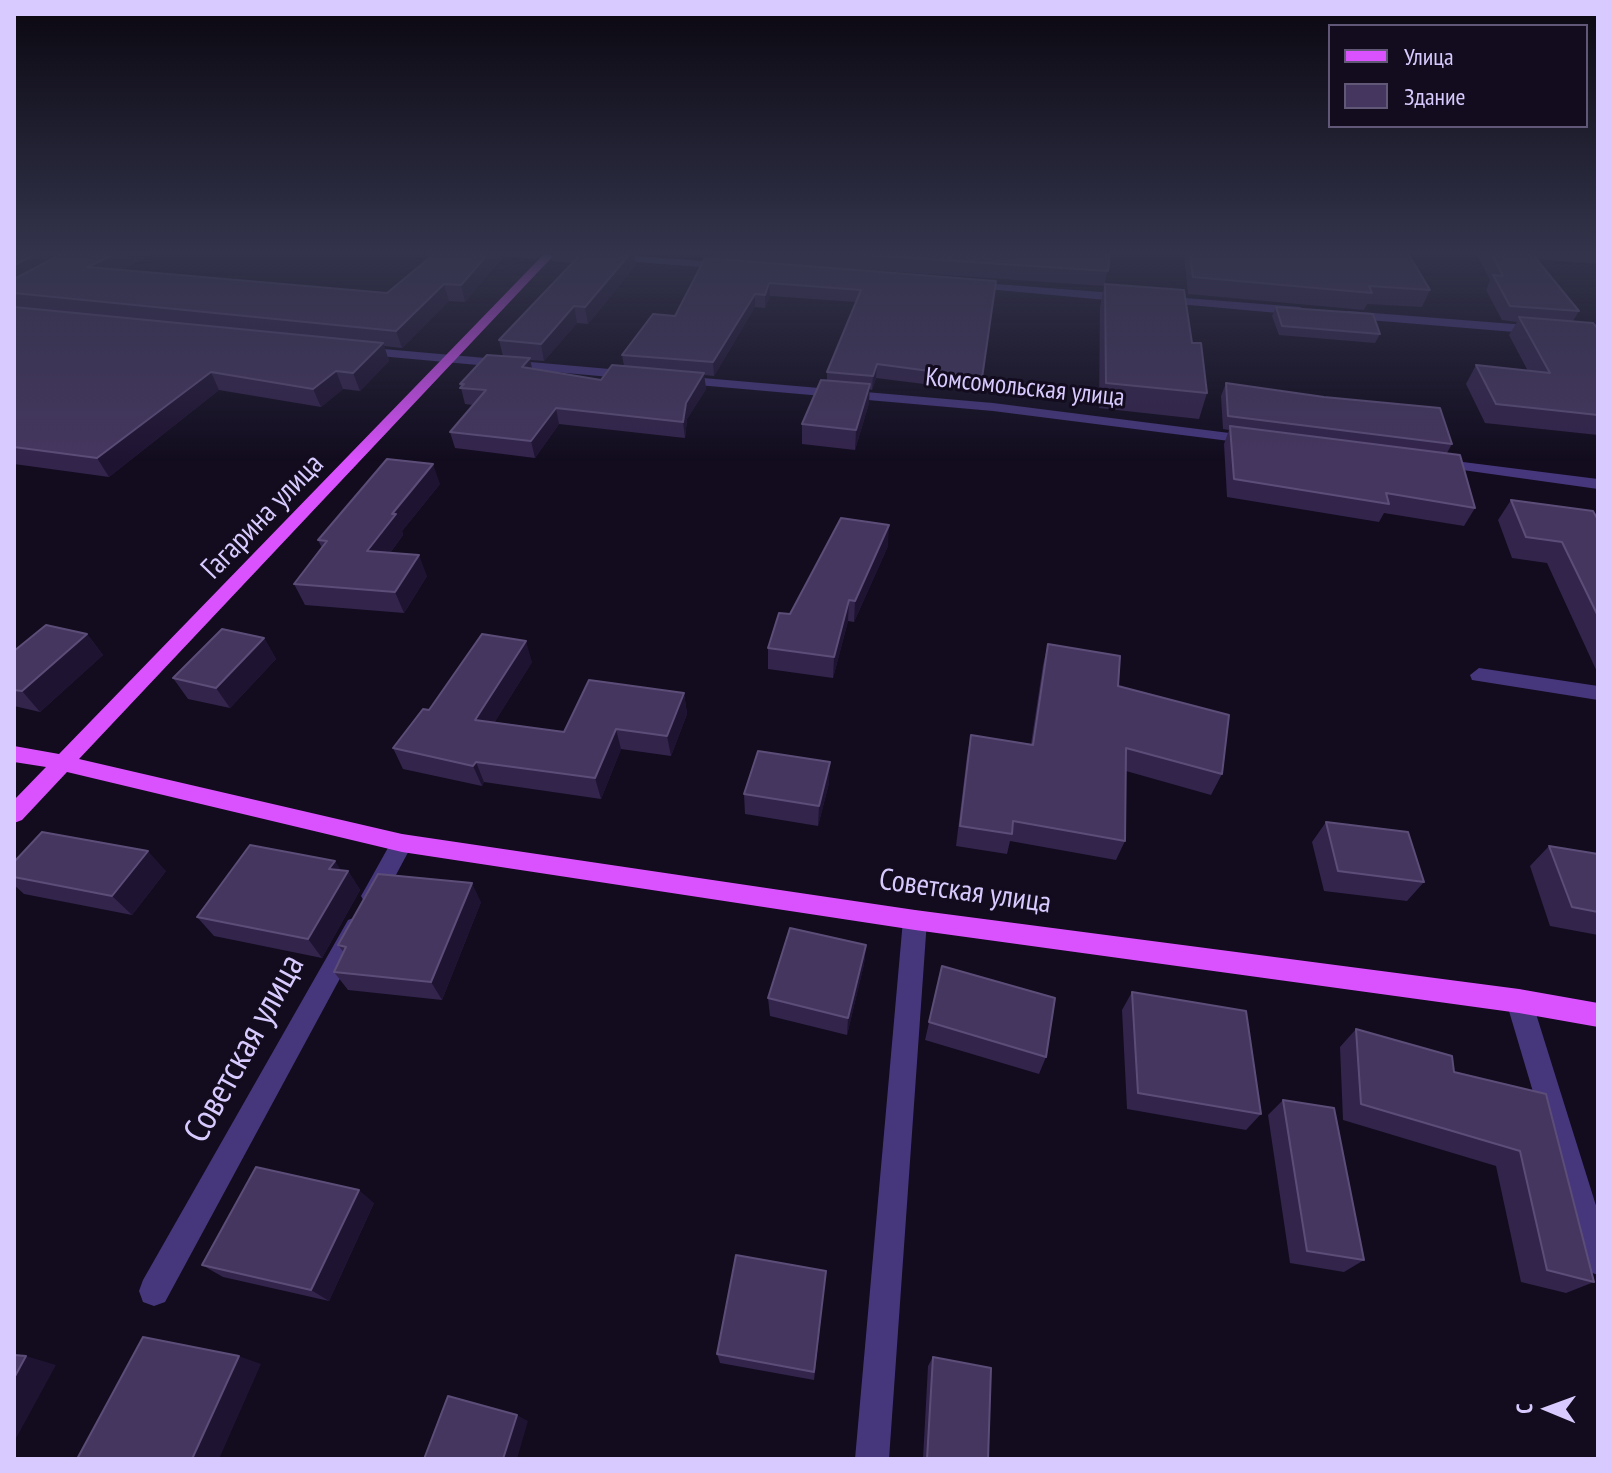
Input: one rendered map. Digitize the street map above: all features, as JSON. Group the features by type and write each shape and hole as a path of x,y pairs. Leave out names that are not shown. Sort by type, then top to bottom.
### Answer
{"main road":[{"name":"Гагарина улица","path":"14,814 485,324"},
{"name":"Советская улица","path":"14,754 64,763 402,843 915,920 1519,1001 1598,1015"}],"street":[{"path":"1455,324 1550,331"},
{"path":"342,349 643,376"},
{"name":"Комсомольская улица","path":"659,378 993,407 1272,442"},
{"path":"1427,462 1598,484"},
{"path":"1479,675 1598,693"},
{"name":"Советская улица","path":"154,1291 402,843"},
{"path":"872,1459 915,920"},
{"path":"1519,1001 1598,1260"}],"building":[{"path":"14,324 186,324 383,343 353,373 336,371 313,389 211,372 97,458 14,447"},
{"path":"323,324 403,324 396,331"},
{"path":"514,324 559,324 541,344 499,340"},
{"path":"646,324 737,324 713,362 622,355"},
{"path":"847,324 990,324 982,378 877,364 873,376 827,372"},
{"path":"1105,324 1189,324 1192,343 1201,343 1207,393 1106,383"},
{"path":"1376,324 1380,334 1282,326"},
{"path":"1523,324 1594,324 1598,329 1598,415 1496,404 1476,365 1550,373"},
{"path":"487,355 530,358 522,367 601,380 612,365 704,373 686,403 683,422 556,408 531,441 450,432 486,390 460,388 464,384 460,384"},
{"path":"821,380 870,384 856,430 802,424"},
{"path":"1226,383 1324,397 1440,408 1452,444 1228,416"},
{"path":"1230,426 1460,455 1475,508 1386,493 1389,504 1234,479"},
{"path":"387,459 433,464 392,514 396,514 367,551 419,555 395,592 294,584 327,541 318,540"},
{"path":"1511,500 1593,511 1598,520 1598,616 1562,542 1526,537"},
{"path":"841,518 889,525 855,601 849,600 834,657 768,648 779,613 790,614"},
{"path":"46,625 87,634 22,691 14,690 14,651"},
{"path":"222,629 264,638 216,688 173,678"},
{"path":"482,634 526,641 475,720 564,732 589,680 684,693 667,736 616,729 595,778 476,762 473,766 393,748 423,709 429,710"},
{"path":"1048,644 1120,656 1118,686 1229,715 1222,774 1126,748 1125,841 1013,821 1012,834 960,826 971,735 1033,745"},
{"path":"758,751 830,762 819,806 744,794"},
{"path":"1326,822 1408,832 1424,882 1338,871"},
{"path":"42,832 148,851 112,896 14,877 14,862"},
{"path":"250,845 335,861 329,869 348,871 308,939 197,917"},
{"path":"1549,846 1598,854 1598,912 1572,907"},
{"path":"378,874 472,883 431,982 334,972 346,947 338,945"},
{"path":"790,928 866,945 848,1018 768,998"},
{"path":"942,966 1055,998 1046,1057 929,1022"},
{"path":"1132,992 1246,1011 1261,1114 1138,1093"},
{"path":"1356,1029 1452,1056 1454,1072 1546,1094 1594,1282 1547,1270 1520,1151 1361,1104"},
{"path":"1283,1100 1334,1108 1364,1260 1307,1251"},
{"path":"256,1167 359,1190 311,1290 202,1265"},
{"path":"736,1255 826,1271 814,1372 717,1354"},
{"path":"143,1337 239,1356 192,1459 77,1459"},
{"path":"14,1355 26,1356 14,1378"},
{"path":"933,1357 991,1368 988,1459 927,1459"},
{"path":"448,1396 517,1415 503,1459 424,1459"}]}
